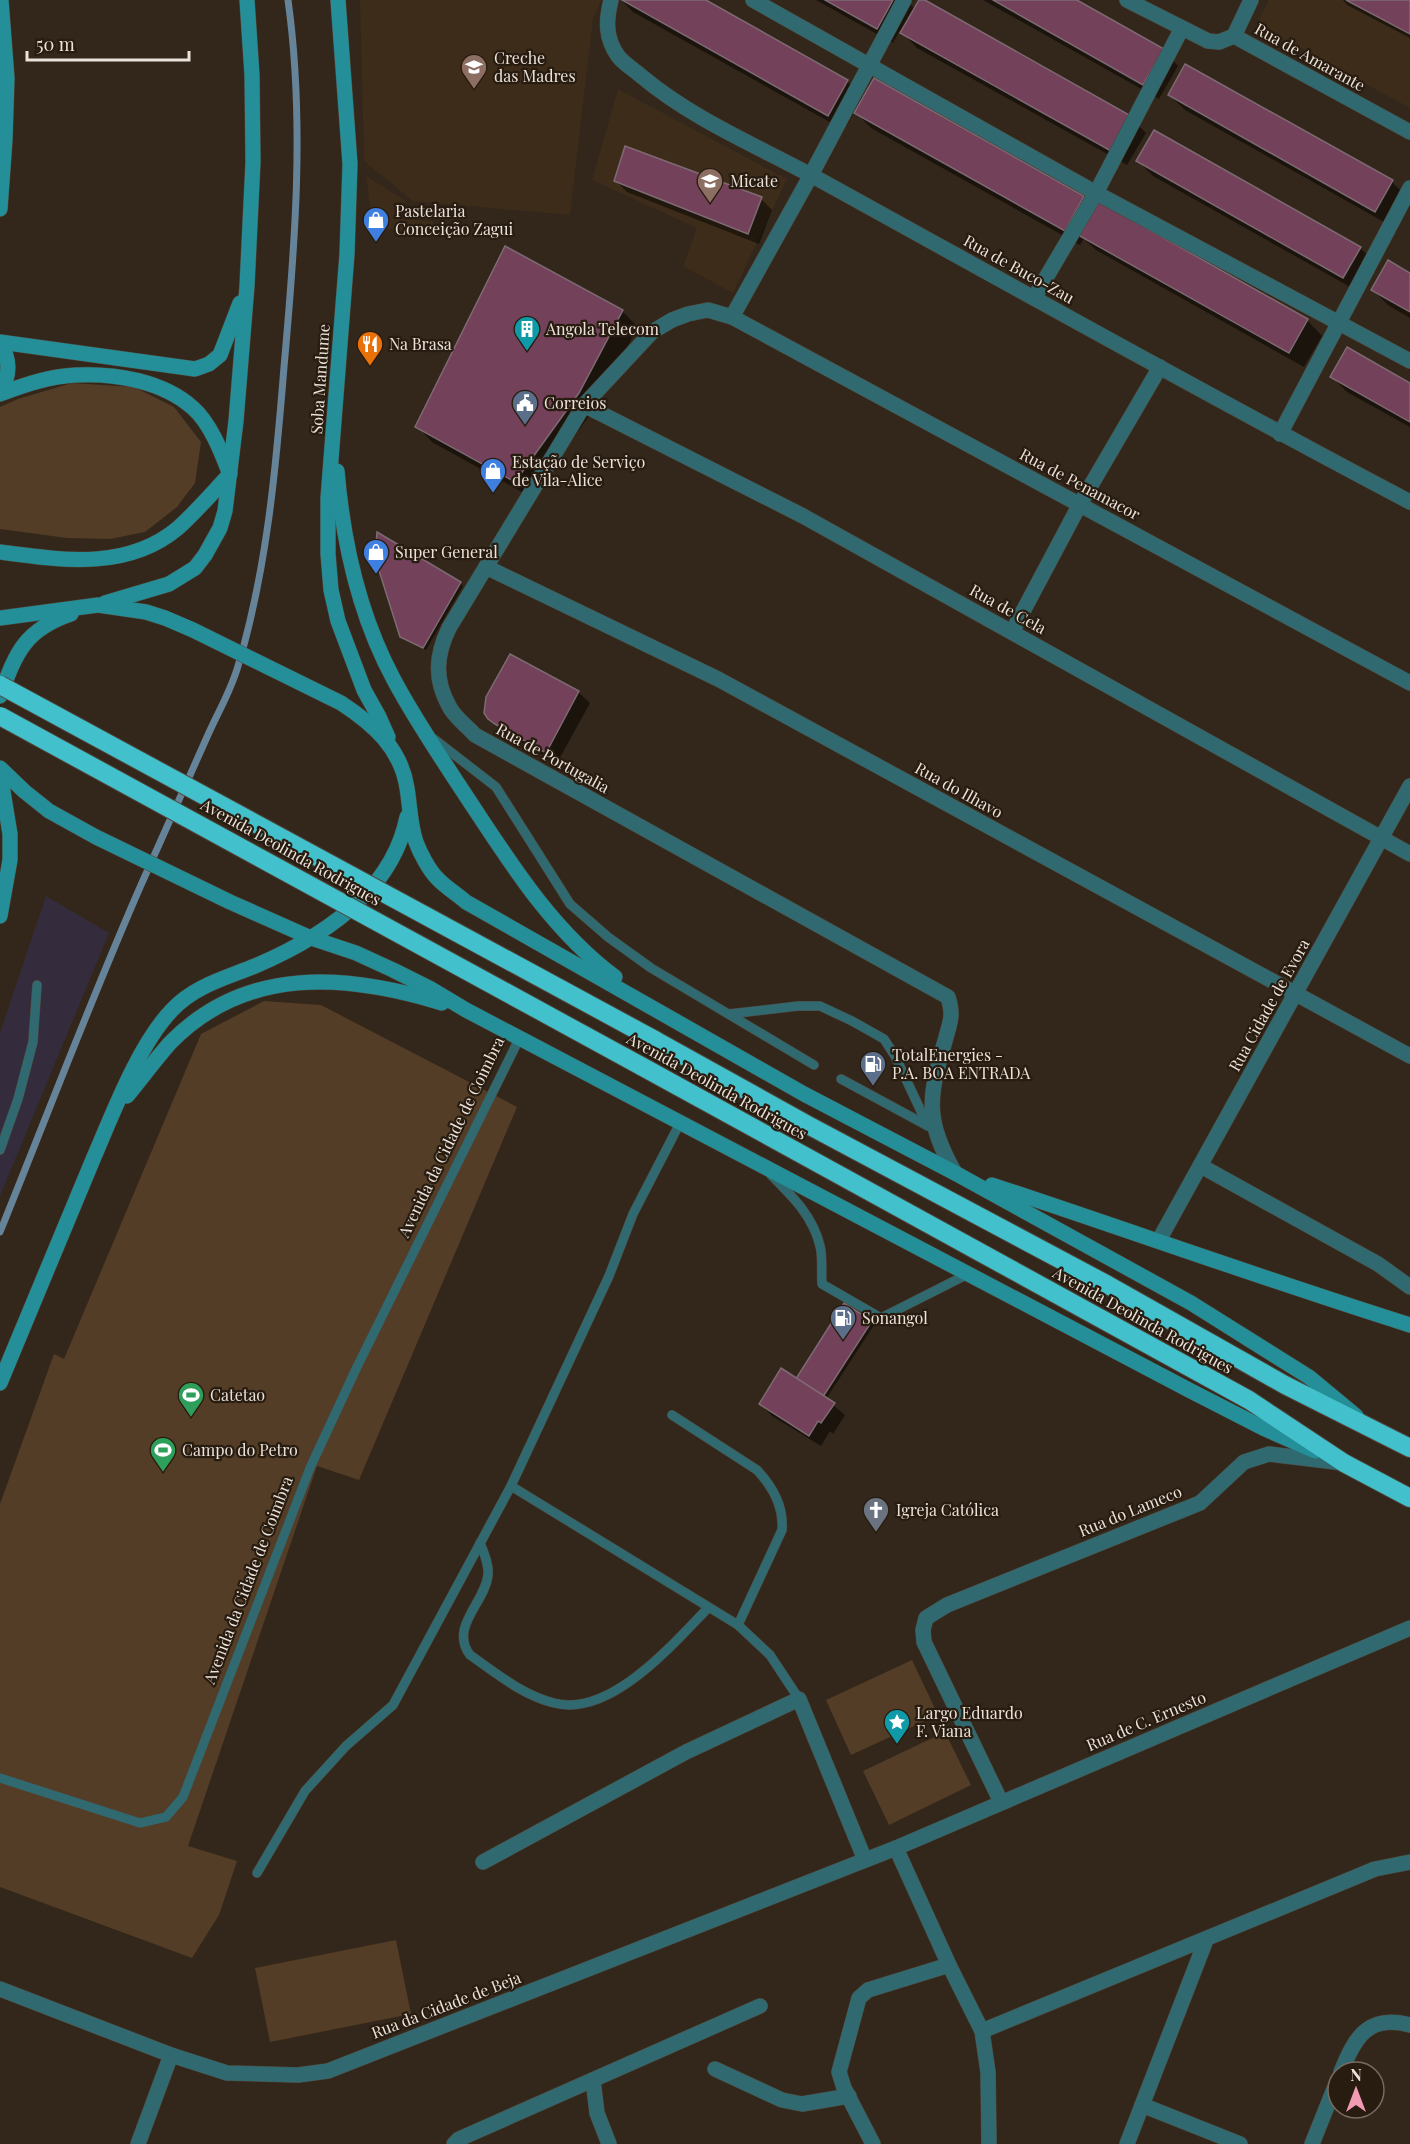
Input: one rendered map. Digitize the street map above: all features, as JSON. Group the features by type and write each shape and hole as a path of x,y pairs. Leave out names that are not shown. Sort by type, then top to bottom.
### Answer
{"highway":[{"name":"Avenida Deolinda Rodrigues","path":"0,685 808,1125 1108,1285 1285,1385 1410,1448"},
{"name":"Avenida Deolinda Rodrigues","path":"0,716 1238,1395 1344,1463 1410,1498"}],"main road":[{"path":"0,209 7,78 1,0"},
{"path":"0,696 16,654 28,639 44,627 62,618 169,584 195,568 220,528 225,511 230,474 247,286 253,162 252,75 247,0"},
{"name":"Soba Mandume","path":"338,0 350,164 347,254 328,498 328,554 331,590 338,621 364,690 402,768 416,843 437,878 466,902 673,1020"},
{"path":"0,342 195,369 209,364 220,355 247,286"},
{"path":"0,342 7,353 8,364 5,384 0,392"},
{"path":"0,392 45,379 76,375 128,379 155,386 173,394 194,408 214,438 230,474"},
{"path":"334,430 340,498 349,549 359,591 393,679 502,852 561,929 595,962 673,1020 804,1094 955,1173 1191,1303 1309,1377 1369,1427"},
{"path":"0,552 69,561 116,557 137,552 158,542 178,528 230,474"},
{"path":"0,618 99,605 146,612 165,618 324,694 360,715 378,730 393,748"},
{"path":"0,768 49,812 96,837 230,902 311,938 356,953 431,989 466,1010 680,1123 1265,1429 1344,1463"},
{"path":"0,773 10,834 10,860 0,916"},
{"path":"0,1383 112,1115 148,1042 160,1023 173,1008 193,992 285,954 331,926 361,899 395,857 404,836 409,809"},
{"path":"112,1115 171,1043 219,1006 248,993 276,985 311,981 352,982 406,992 466,1010"},
{"path":"955,1173 1159,1240 1308,1293 1410,1325"}],"street":[{"name":"Rua de Buco-Zau","path":"611,0 606,21 610,39 618,56 661,93 1280,434 1410,502"},
{"path":"753,0 1095,193 1410,361"},
{"path":"732,317 904,0"},
{"name":"Rua de Amarante","path":"1127,0 1208,41 1219,42 1234,36 1410,132"},
{"path":"1234,36 1251,0"},
{"path":"1034,298 1095,193 1182,28"},
{"path":"1280,434 1410,188"},
{"name":"Rua de Portugalia","path":"732,317 708,310 672,320 652,332 584,405 449,628 440,647 438,675 449,708 475,735 948,997 953,1012 935,1074 931,1101 931,1128 955,1173"},
{"name":"Rua de Penamacor","path":"732,317 1410,683"},
{"path":"1012,632 1080,504 1161,367"},
{"name":"Rua de Cela","path":"584,405 803,516 1410,854"},
{"name":"Rua do Ilhavo","path":"486,567 718,679 1410,1056"},
{"name":"Rua Cidade de Evora","path":"1159,1240 1410,786"},
{"path":"1201,1166 1378,1264 1410,1287"},
{"name":"Rua do Lameco","path":"1001,1802 924,1642 923,1630 926,1618 947,1605 1200,1503 1244,1462 1269,1454 1344,1463"},
{"name":"Rua de C. Ernesto","path":"896,1848 1410,1628"},
{"path":"483,1862 686,1752 799,1699 865,1860"},
{"path":"896,1848 982,2031 988,2072 989,2144"},
{"name":"Rua da Cidade de Beja","path":"0,1989 171,2055 227,2073 298,2075 328,2071 896,1848"},
{"path":"982,2031 1375,1869 1410,1862"},
{"path":"1127,2144 1206,1940"},
{"path":"873,2144 839,2072 859,1998 868,1990 949,1965"},
{"path":"454,2144 459,2139 760,2006"},
{"path":"1346,2060 1351,2046 1378,2023 1396,2022 1410,2025"},
{"path":"138,2144 171,2055"},
{"path":"714,2069 782,2100 802,2104 849,2096"},
{"path":"593,2080 597,2113 609,2144"},
{"path":"1142,2105 1239,2144"},
{"path":"1312,2144 1326,2109"}],"lane":[{"path":"425,732 496,787 570,904 608,938 651,968 814,1065"},
{"path":"0,1150 18,1099 33,1042 37,985"},
{"path":"729,1014 798,1006 820,1006 884,1039 931,1128"},
{"name":"Avenida da Cidade de Coimbra","path":"0,1778 140,1823 166,1817 183,1797 310,1468 356,1369 520,1037"},
{"path":"841,1079 931,1128"},
{"path":"257,1873 305,1791 346,1746 393,1705 511,1486 609,1276 633,1215 680,1123"},
{"path":"761,1165 807,1214 821,1247 822,1284 881,1318 968,1274"},
{"path":"672,1415 757,1470 775,1496 783,1517 782,1530 738,1625"},
{"path":"511,1486 738,1625 770,1655 799,1699"},
{"path":"480,1543 488,1567 488,1578 463,1630 465,1649 512,1685 555,1704 580,1705 599,1700 658,1659 708,1608"}],"shaded area":[{"name":"Creche das Madres","path":"360,0 601,0 593,19 570,215 413,201 364,161"},
{"path":"1269,0 1410,0 1410,108 1256,24"},
{"name":"Micate","path":"618,89 787,179 733,293 683,266 697,228 592,180"},
{"path":"366,176 406,201 393,218 433,221 433,233 373,228"},
{"path":"72,383 134,387 174,407 201,442 195,483 177,507 145,532 110,539 67,538 0,529 0,407 18,399"},
{"path":"46,896 109,933 0,1196 0,1033"},
{"name":"Campo do Petro","path":"264,1001 321,1005 517,1107 359,1480 317,1466 188,1846 237,1861 219,1915 192,1958 0,1887 0,1504 54,1354 64,1359 201,1034"},
{"path":"912,1660 938,1715 851,1755 826,1700"},
{"path":"945,1732 971,1785 889,1825 863,1771"},
{"path":"396,1940 411,2014 270,2042 255,1968"}],"building":[{"path":"622,0 706,0 848,80 828,116"},
{"path":"825,0 893,0 877,29"},
{"path":"919,0 925,0 1131,116 1111,151 900,33"},
{"path":"993,0 1077,0 1164,49 1143,85"},
{"path":"1346,0 1410,0 1410,34"},
{"path":"1185,64 1393,180 1375,212 1168,95"},
{"path":"874,78 1084,196 1065,231 854,113"},
{"path":"1154,130 1361,247 1343,278 1136,161"},
{"path":"625,146 762,197 748,234 614,181"},
{"path":"1098,201 1308,319 1289,353 1078,235"},
{"name":"Angola Telecom","path":"505,246 623,310 579,393 515,482 415,427"},
{"path":"1388,260 1410,273 1410,312 1371,290"},
{"path":"1347,347 1410,383 1410,422 1330,377"},
{"path":"377,532 461,582 423,648 400,637 375,558"},
{"path":"510,654 579,691 546,753 495,724 484,713 486,697"},
{"path":"844,1303 872,1321 819,1403 792,1385"},
{"path":"781,1368 835,1403 821,1423 818,1421 809,1436 759,1404"}],"waterway":[{"path":"0,1232 141,885 232,684 248,629 263,555 274,480 295,229 296,92 288,0"}],"place":[{"name":"Creche das Madres","path":"474,90"},
{"name":"Micate","path":"710,204"},
{"name":"Pastelaria Conceição Zagui","path":"376,243"},
{"name":"Angola Telecom","path":"527,352"},
{"name":"Na Brasa","path":"370,367"},
{"name":"Correios","path":"525,426"},
{"name":"Estação de Serviço de Vila-Alice","path":"493,494"},
{"name":"Super General","path":"376,575"},
{"name":"TotalEnergies - P.A. BOA ENTRADA","path":"873,1087"},
{"name":"Sonangol","path":"843,1341"},
{"name":"Catetao","path":"191,1418"},
{"name":"Campo do Petro","path":"163,1473"},
{"name":"Igreja Católica","path":"876,1533"},
{"name":"Largo Eduardo F. Viana","path":"897,1745"}]}
